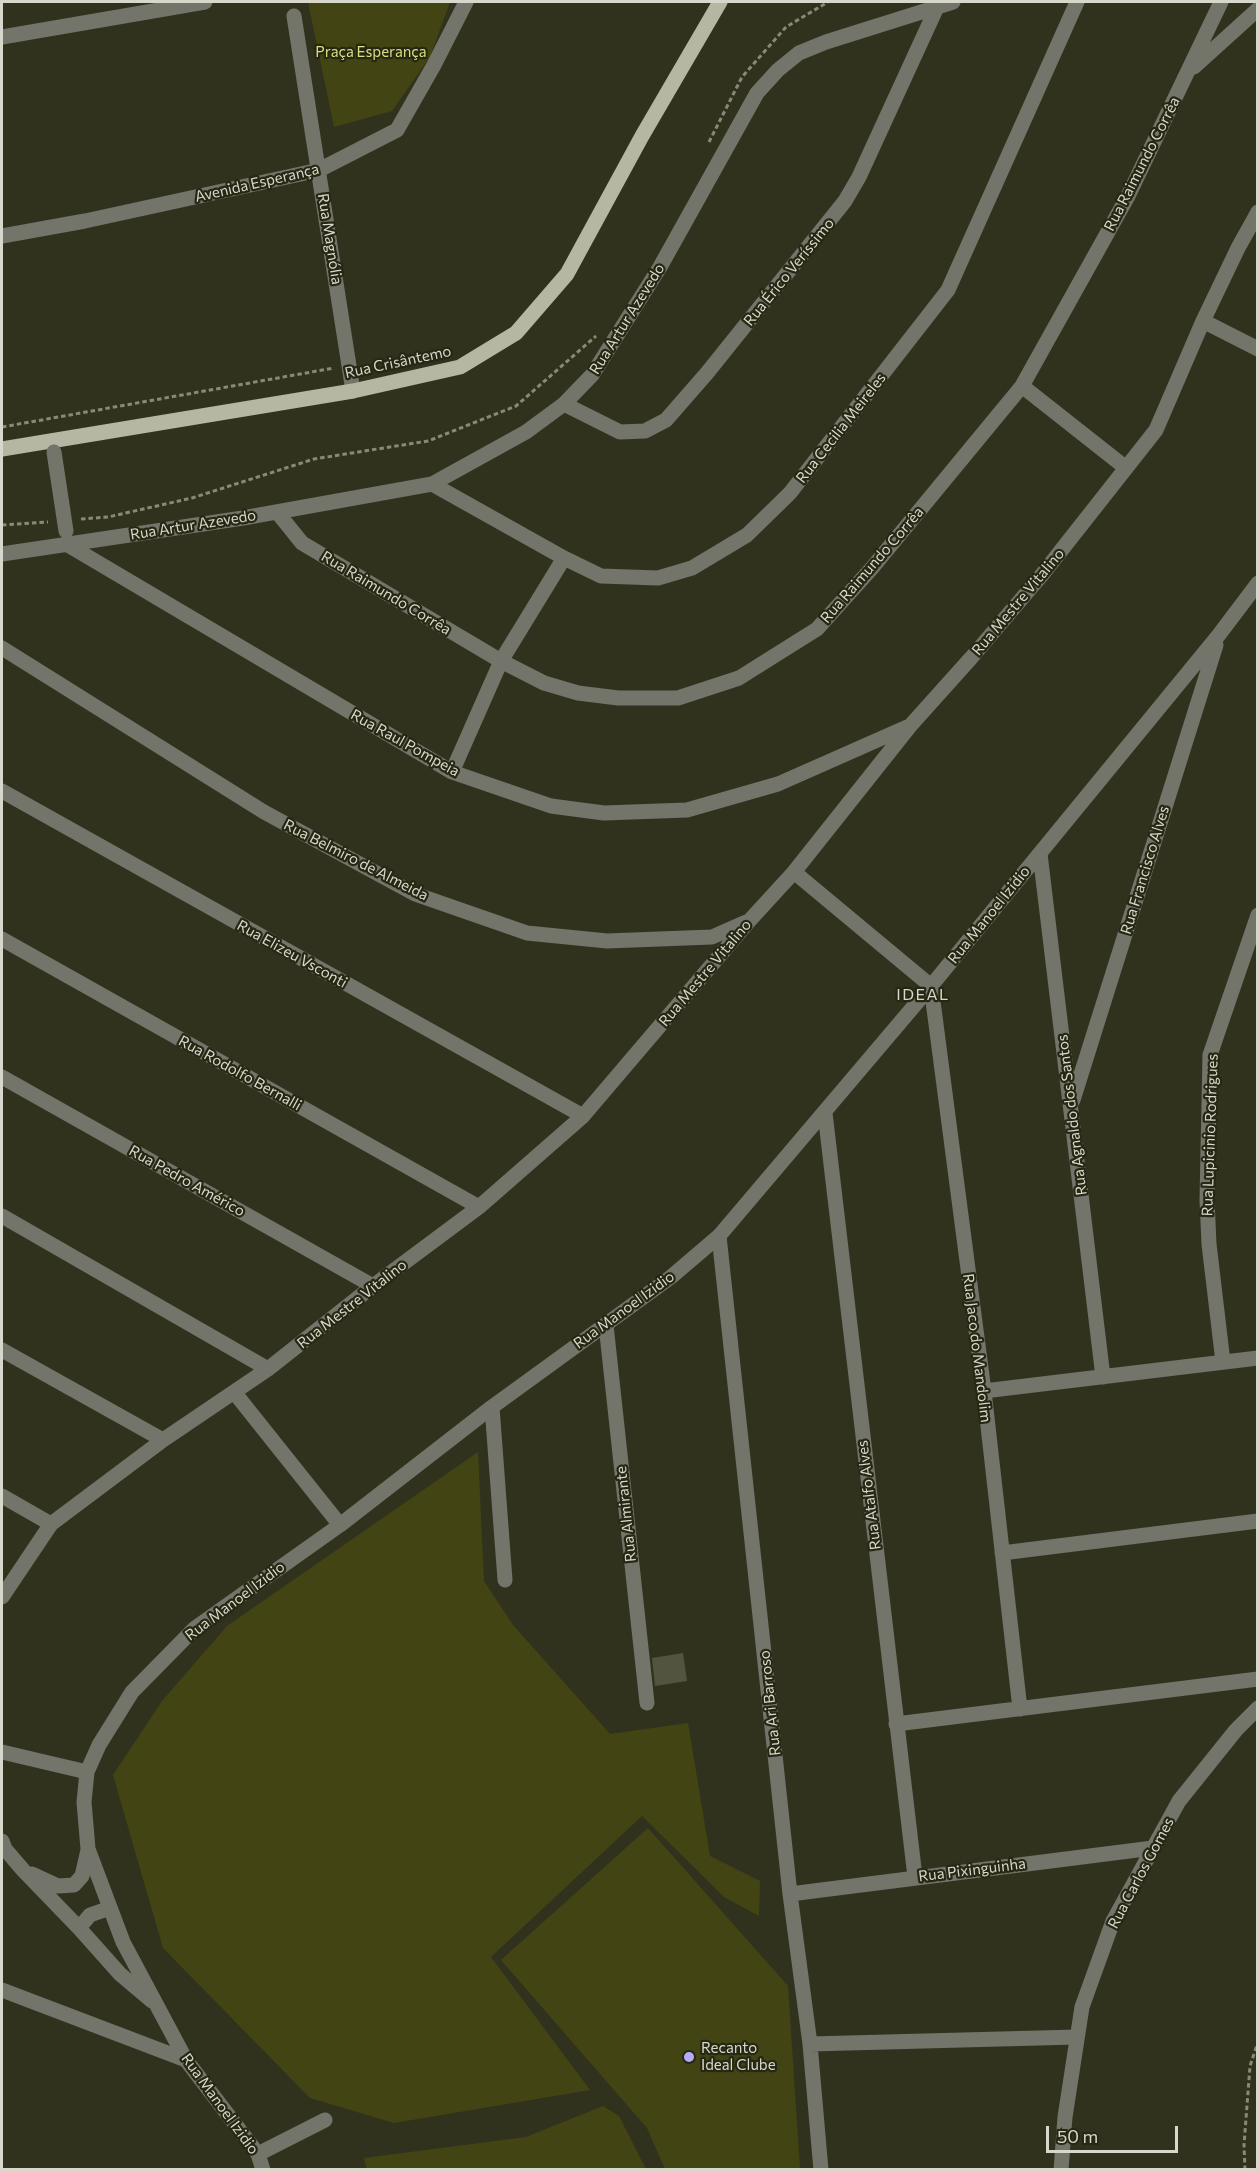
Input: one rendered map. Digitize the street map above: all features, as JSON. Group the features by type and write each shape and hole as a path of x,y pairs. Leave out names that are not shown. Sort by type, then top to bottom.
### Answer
{"main road":[{"name":"Rua Crisântemo","path":"2,450 53,446 353,391 460,368 516,333 567,274 642,136 720,2"}],"street":[{"path":"2,38 205,2"},
{"name":"Avenida Esperança","path":"2,236 85,221 319,170 397,130 466,2"},
{"name":"Rua Artur Azevedo","path":"2,554 68,532 277,512 432,484 526,432 564,404 592,375 660,267 757,93 778,70 799,53 825,42 953,2"},
{"name":"Rua Cecilia Meireles","path":"432,484 564,558 601,576 657,578 692,568 747,535 790,493 948,290 1077,2"},
{"name":"Rua Raimundo Corrêa","path":"277,512 302,543 501,661 544,683 578,693 618,698 678,698 740,678 817,629 872,568 1022,386 1128,196 1221,2"},
{"name":"Rua Érico Veríssimo","path":"564,404 620,432 645,431 666,420 707,373 845,201 859,177 937,7"},
{"name":"Rua Raimundo Corrêa","path":"1188,73 1257,9"},
{"name":"Rua Magnólia","path":"294,15 353,391"},
{"name":"Rua Mestre Vitalino","path":"2,1597 51,1524 163,1440 268,1369 479,1207 583,1116 750,920 794,872 910,726 1041,576 1156,430 1203,321 1257,212"},
{"path":"1203,321 1257,349"},
{"path":"1022,386 1126,468"},
{"path":"53,446 68,532"},
{"name":"Rua Raul Pompeia","path":"68,532 452,772 551,806 604,813 687,810 778,784 910,726"},
{"path":"452,772 501,661 564,558"},
{"name":"Rua Manoel Izidio","path":"263,2169 258,2154 186,2060 123,1942 88,1849 84,1802 87,1772 99,1745 132,1692 195,1628 340,1525 492,1407 671,1277 719,1236 825,1113 1040,854 1218,636 1257,583"},
{"name":"Rua Francisco Alves","path":"1071,1104 1218,636"},
{"name":"Rua Belmiro de Almeida","path":"2,648 264,812 415,894 527,933 607,941 712,937 750,920"},
{"name":"Rua Elizeu Vsconti","path":"2,791 583,1116"},
{"name":"Rua Agnaldo dos Santos","path":"1040,854 1103,1377"},
{"path":"794,872 930,987"},
{"name":"Rua Lupicinio Rodrigues","path":"1223,1362 1209,1244 1207,1200 1210,1055 1257,915"},
{"name":"Rua Rodolfo Bernalli","path":"2,939 479,1207"},
{"name":"Rua Jaco do Mandolim","path":"930,987 984,1391 1020,1709"},
{"name":"Rua Pedro Américo","path":"2,1077 374,1286"},
{"name":"Rua Atalfo Alves","path":"825,1113 915,1877"},
{"path":"2,1216 268,1369"},
{"name":"Rua Ari Barroso","path":"719,1236 790,1894 810,2044 821,2169"},
{"name":"Rua Almirante","path":"606,1325 647,1703"},
{"path":"2,1350 163,1440"},
{"path":"984,1391 1257,1358"},
{"path":"234,1392 340,1525"},
{"path":"492,1407 506,1580"},
{"path":"2,1496 51,1524"},
{"path":"1002,1553 1257,1521"},
{"path":"896,1724 1257,1679"},
{"name":"Rua Carlos Gomes","path":"1060,2169 1065,2118 1082,2007 1113,1921 1179,1801 1236,1730 1257,1708"},
{"path":"2,1752 87,1772"},
{"path":"2,1841 5,1849 23,1870"},
{"name":"Rua Pixinguinha","path":"790,1894 1153,1848"},
{"path":"2,1861 58,1886 74,1885 82,1876 88,1849"},
{"name":"Rua Manoel Izidio","path":"23,1870 120,1974 159,2007"},
{"path":"79,1928 90,1915 110,1908"},
{"path":"2,1990 186,2060"},
{"path":"810,2044 1077,2037"},
{"path":"258,2154 325,2120"}],"path":[{"path":"707,146 742,77 786,27 828,2"},
{"path":"68,532 108,517 192,498 314,459 428,441 516,406 600,333"},
{"path":"2,427 349,366"},
{"path":"2,525 49,522"},
{"path":"1245,2169 1244,2145 1250,2066 1257,2042"}],"green space":[{"name":"Praça Esperança","path":"308,2 450,2 430,57 392,111 334,127"},
{"path":"478,1452 484,1581 513,1625 610,1734 688,1723 710,1856 760,1881 759,1916 724,1897 642,1816 491,1957 590,2090 394,2123 310,2098 163,1948 113,1775 162,1701 227,1626"},
{"name":"Recanto Ideal Clube","path":"648,1828 788,1986 800,2169 665,2169 647,2128 501,1960"},
{"path":"603,2106 619,2116 646,2169 367,2170 364,2158 526,2137"}],"building":[{"path":"683,1653 687,1681 655,1686 652,1658"}],"place":[{"name":"Recanto Ideal Clube","path":"689,2057"}],"district":[{"name":"IDEAL","path":"923,995"}]}
